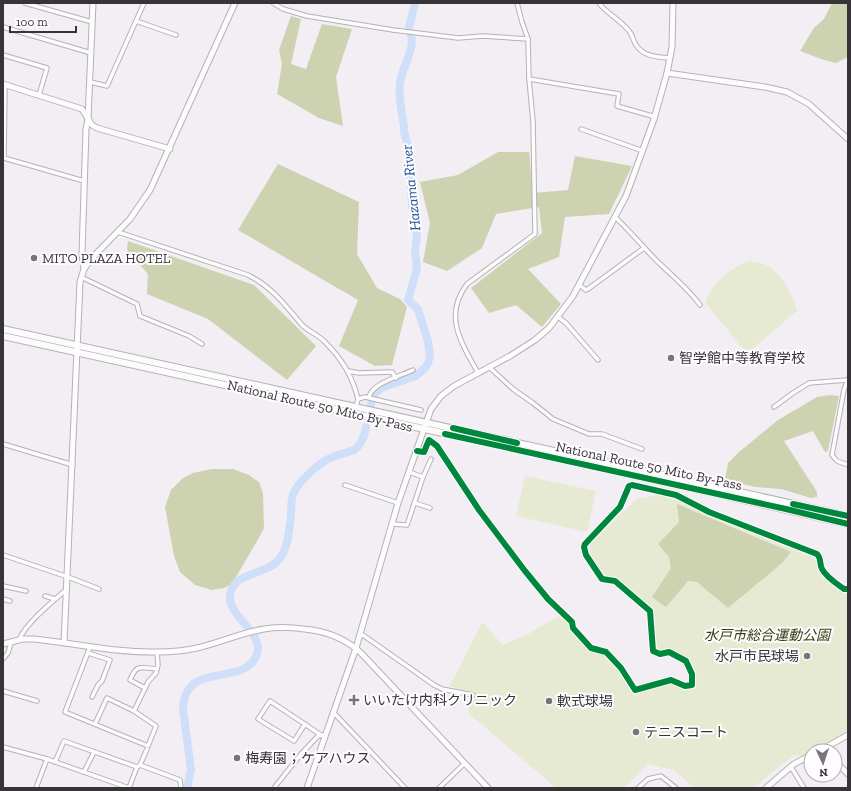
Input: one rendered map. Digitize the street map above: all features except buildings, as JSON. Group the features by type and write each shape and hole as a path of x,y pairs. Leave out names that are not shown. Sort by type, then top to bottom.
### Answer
{"highway":[{"name":"National Route 50 Mito By-Pass","path":"3,329 848,516"},
{"name":"National Route 50 Mito By-Pass","path":"3,336 848,524"}],"street":[{"path":"25,3 92,22"},
{"path":"64,643 80,287 84,269 82,254 84,181 90,82 92,3"},
{"path":"90,82 107,86 144,3"},
{"path":"84,269 92,258 130,219 144,200 170,148 235,3"},
{"path":"273,3 283,9 307,16 393,30 458,38 483,36 528,39"},
{"path":"478,373 458,335 455,311 461,292 467,284 535,234 533,121 529,79 528,39 522,22 518,3"},
{"path":"599,3 629,30 634,42 641,51 651,56 670,58"},
{"path":"307,788 323,735 356,648 398,503 432,409 441,396 454,386 520,351 535,340 549,328 558,317 579,285 615,217 633,178 654,119 670,58 673,3"},
{"path":"136,21 176,35"},
{"path":"3,27 91,53"},
{"path":"3,56 48,68 39,95"},
{"path":"667,73 765,87 787,92 808,104 848,138"},
{"path":"529,79 619,94 617,106 652,116 654,119"},
{"path":"84,181 4,158 4,84 82,108 92,125 103,130 170,148"},
{"path":"581,129 643,151"},
{"path":"615,217 627,228 644,248 689,291 700,305"},
{"path":"118,232 248,275 258,280 280,299 302,325 324,341 341,360 354,383 358,398 356,407"},
{"path":"579,285 586,290 588,289 644,248"},
{"path":"82,278 137,304 140,316 189,336 202,344"},
{"path":"558,317 598,360"},
{"path":"489,367 513,389 554,419 589,434 602,434 642,449"},
{"path":"348,370 359,373 392,372 396,378"},
{"path":"369,397 370,394 381,384 413,370"},
{"path":"774,407 809,383 848,380 832,455 837,461 848,465"},
{"path":"358,398 369,397 421,410"},
{"path":"417,451 424,452 429,440 437,446 479,510 548,600 572,622 573,628 591,648 606,652 621,668 634,690 671,680 685,686 692,685 692,674 686,661 669,652 660,654 653,651 650,611 615,581 602,578 584,551 585,544 620,507 629,486 632,485 676,495 708,512 817,554 820,558 821,569 825,574 844,589 848,589"},
{"path":"3,444 73,465"},
{"path":"392,524 407,525 423,477 431,459"},
{"path":"409,472 423,477"},
{"path":"345,484 398,503"},
{"path":"415,502 430,508"},
{"path":"3,555 99,589"},
{"path":"3,586 26,591"},
{"path":"19,640 21,634 30,624 67,589"},
{"path":"45,596 56,599"},
{"path":"3,599 10,600"},
{"path":"3,644 19,640 34,639 123,651 157,652 196,648 264,629 286,627 317,631 338,637 356,648 488,788"},
{"path":"360,633 434,685 442,689 473,695"},
{"path":"3,659 8,653 11,643"},
{"path":"90,647 65,712 148,746 156,726 134,711 107,698 95,724"},
{"path":"134,711 144,688 156,673 157,652"},
{"path":"88,653 110,660 102,681 98,685 92,697"},
{"path":"144,688 130,680 134,670 138,668 157,669"},
{"path":"3,691 36,701"},
{"path":"305,724 294,741 258,719 270,701 323,735"},
{"path":"333,712 405,788"},
{"path":"274,788 301,754 318,736 323,735"},
{"path":"834,743 848,735"},
{"path":"55,762 64,741 180,780 181,788"},
{"path":"3,747 47,759 129,788 147,749"},
{"path":"84,772 94,752"},
{"path":"36,788 47,759"},
{"path":"766,788 794,764 803,759"},
{"path":"439,788 465,763"},
{"path":"791,767 804,788"},
{"path":"638,788 648,779 661,776 676,788"}],"green space":[{"path":"832,3 848,3 848,57 836,63 800,51 814,28 824,19"},
{"path":"291,16 301,19 291,64 306,69 322,24 352,29 336,77 343,126 319,118 277,94 282,64 279,50"},
{"path":"498,152 529,152 533,193 568,190 575,156 632,166 609,214 565,217 559,257 528,269 561,304 542,327 516,305 489,313 471,288 542,233 539,207 496,214 482,248 447,271 423,262 430,223 420,182 458,175"},
{"path":"278,164 359,202 357,254 377,288 400,299 407,307 392,365 375,366 339,346 358,300 238,230"},
{"path":"128,241 254,285 316,346 287,380 208,319 147,294 148,274 127,250"},
{"path":"749,261 766,265 779,275 793,298 797,311 751,350 743,349 705,302 712,289 722,277 728,272"},
{"path":"830,395 839,396 828,451 825,452 813,431 784,441 817,492 817,497 811,498 781,489 756,487 725,480 728,463 778,420 817,397"},
{"path":"212,469 233,469 249,475 259,482 263,493 264,528 232,584 224,588 212,590 195,585 180,572 174,556 165,507 171,490 183,478 193,473"},
{"path":"525,476 596,491 587,532 516,516"},
{"name":"水戸市総合運動公園","path":"657,495 672,499 811,557 816,560 819,572 826,580 848,594 848,730 829,743 803,743 803,756 794,755 753,788 695,788 673,770 648,764 623,788 556,788 468,713 471,692 450,686 482,622 503,645 528,634 557,617 563,616 570,622 572,630 593,652 605,654 616,664 635,696 666,682 675,683 683,688 696,689 696,673 694,667 686,658 675,653 657,651 653,611 617,580 608,579 591,558 590,543 637,499"},
{"path":"677,504 791,552 782,563 728,608 697,582 688,581 666,607 652,597 671,568 669,557 658,544 679,522"}],"waterway":[{"name":"Hazama River","path":"409,28 415,3"},
{"name":"Hazama River","path":"404,127 400,105 400,83 410,53 412,41 411,35"},
{"name":"Hazama River","path":"404,131 411,159 412,206 417,222 416,245"},
{"name":"Hazama River","path":"373,396 381,388 416,376 428,363 430,356 428,341 418,309 408,300 417,268 415,250"},
{"name":"Hazama River","path":"371,405 372,400"},
{"name":"Hazama River","path":"187,788 191,770 183,709 186,694 192,685 202,679 236,672 246,667 254,660 258,651 257,643 253,635 235,612 231,604 230,596 233,588 244,577 268,567 281,557 289,531 292,498 297,487 323,462 334,456 357,448 362,440 366,427"}],"cycle path":[{"path":"453,428 517,443"},
{"path":"445,434 848,524"},
{"path":"417,451 424,452 429,440 437,446 479,510 525,571 548,599 572,622 573,628 591,648 606,652 621,668 635,690 671,680 685,686 692,685 692,674 686,661 669,652 660,654 653,651 650,611 615,581 602,579 586,555 584,547 585,544 620,507 629,486 632,485 676,495 709,512 817,554 821,567 826,575 844,589 848,589"},
{"path":"793,504 848,516"}],"place":[{"name":"MITO PLAZA HOTEL","path":"34,258"},
{"name":"智学館中等教育学校","path":"671,358"},
{"name":"水戸市民球場","path":"807,656"},
{"name":"いいたけ内科クリニック","path":"354,700"},
{"name":"軟式球場","path":"549,701"},
{"name":"テニスコート","path":"636,732"},
{"name":"梅寿園；ケアハウス","path":"237,758"}]}
